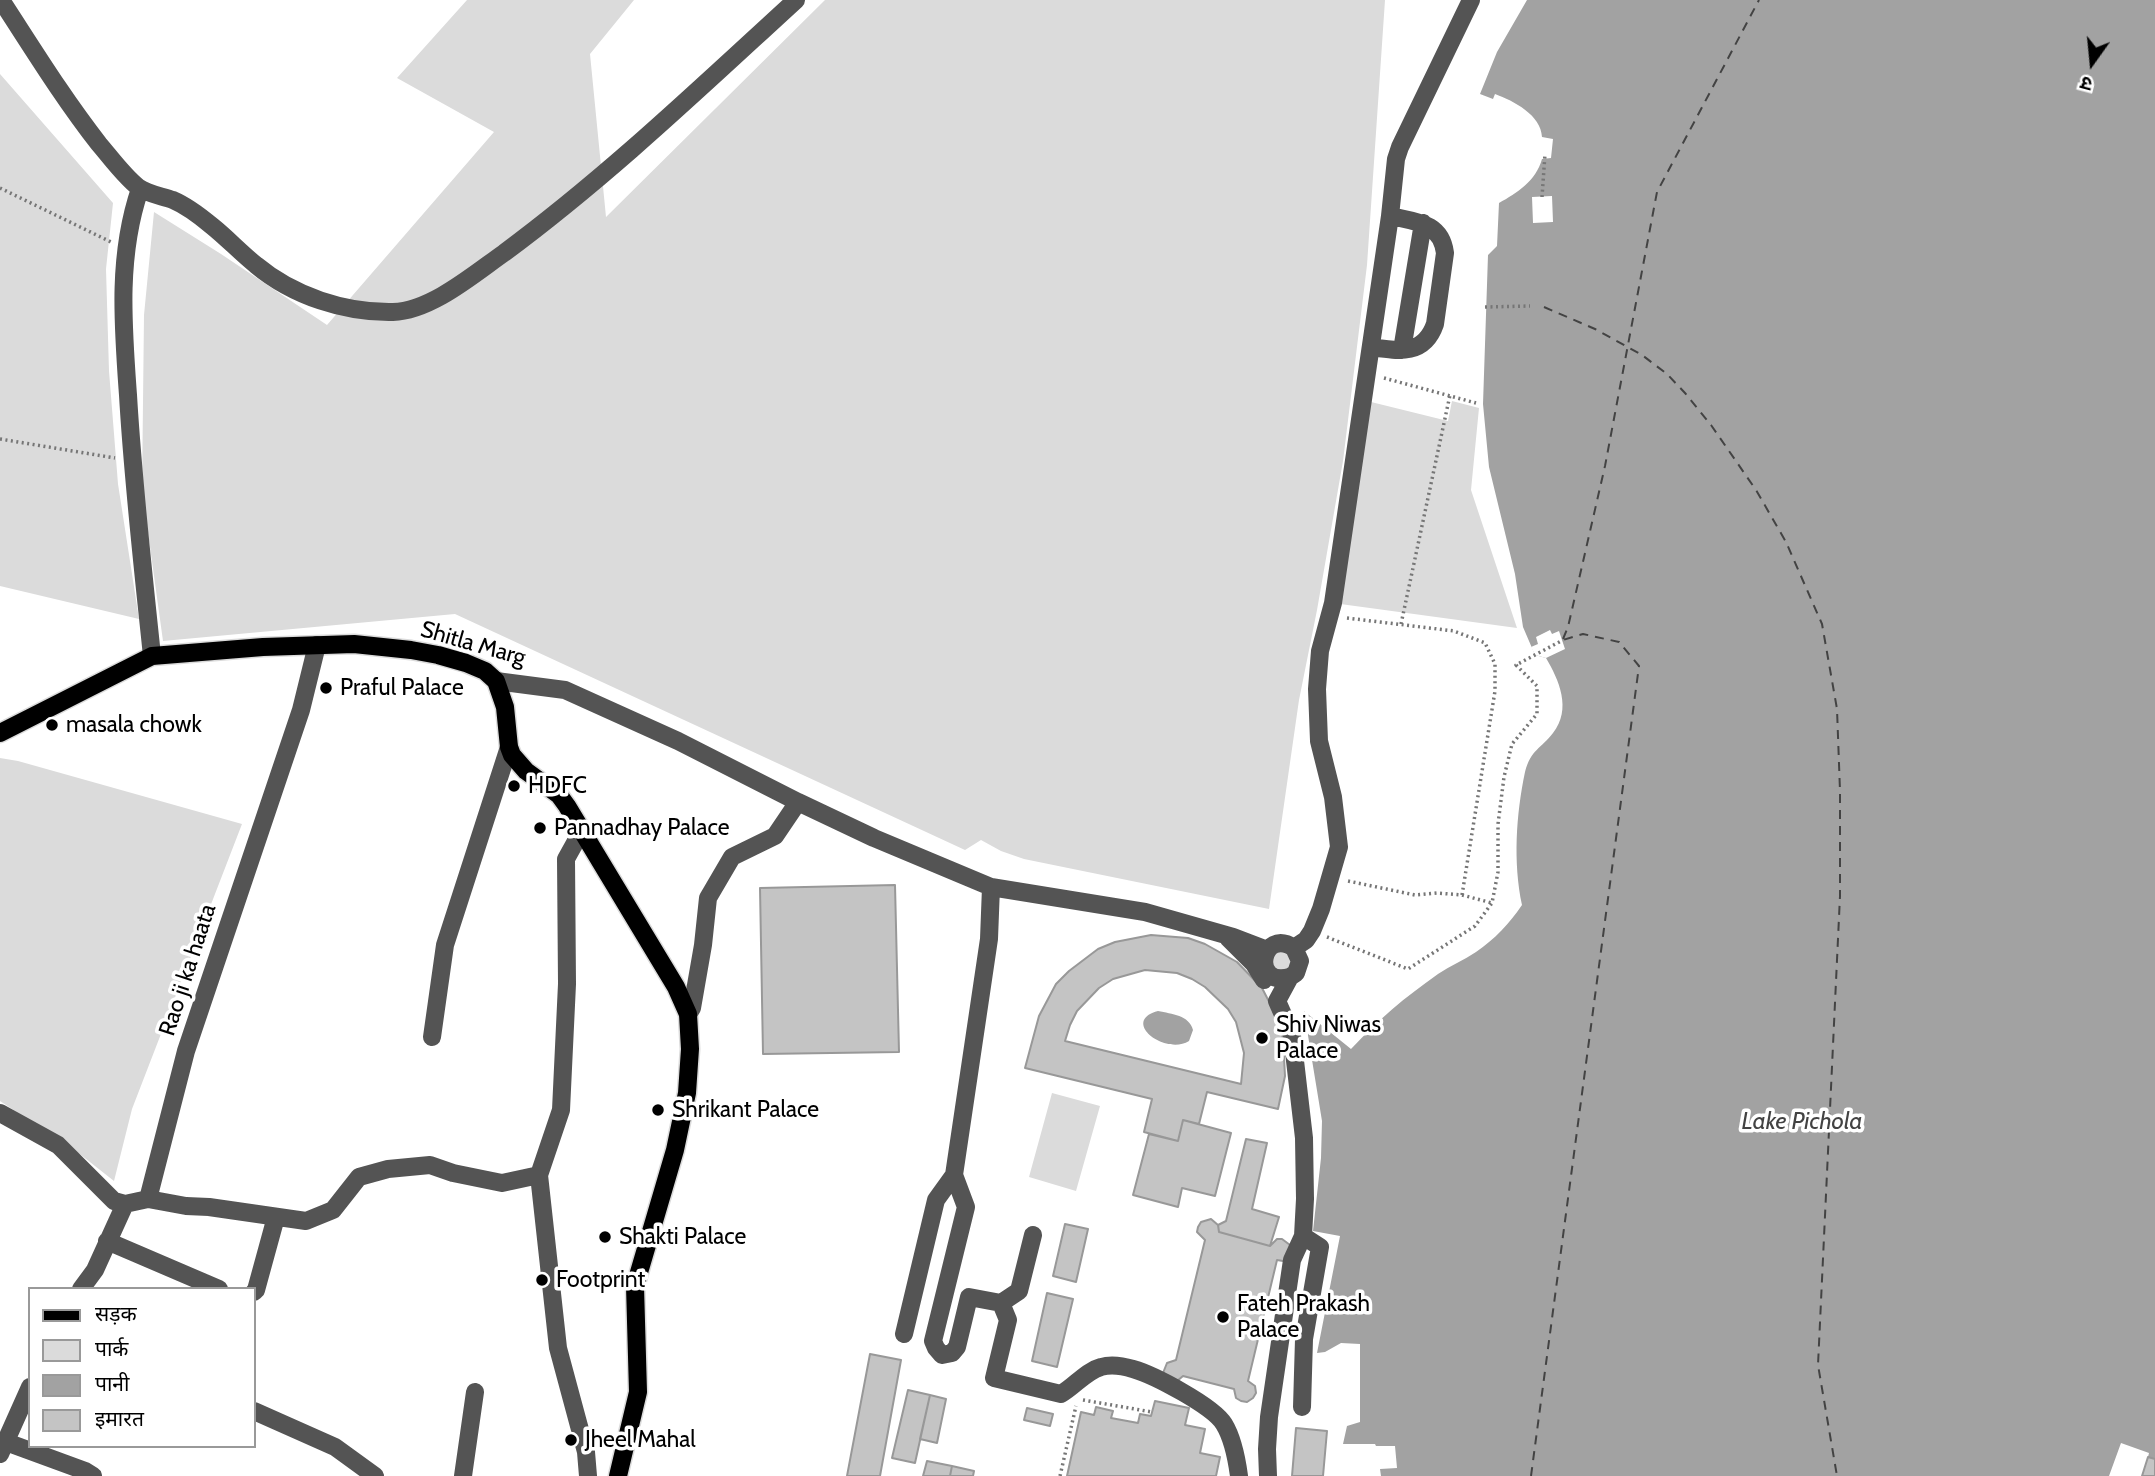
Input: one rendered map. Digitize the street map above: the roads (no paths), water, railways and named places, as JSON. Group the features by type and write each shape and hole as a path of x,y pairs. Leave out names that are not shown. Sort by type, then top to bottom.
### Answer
{"main road":[{"name":"Shitla Marg","path":"0,733 152,656 262,647 354,644 439,655 485,671 496,681"},
{"path":"496,681 505,707 512,755 526,771 559,795 676,987 688,1014 690,1049 687,1093 675,1150 635,1286 638,1392 618,1476"}],"street":[{"path":"1,0 76,114 140,189 187,207 256,266 278,281 301,293 344,307 374,312 397,312 421,306 488,264 582,193 796,0"},
{"path":"1294,948 1306,940 1312,931 1339,847 1333,797 1318,741 1317,689 1320,651 1332,603 1390,216 1396,159 1471,0"},
{"path":"140,189 133,208 125,249 124,327 132,460 152,656"},
{"path":"1371,347 1402,350 1415,348 1426,342 1435,324 1444,244 1439,235 1423,223 1390,216"},
{"path":"1402,350 1423,223"},
{"name":"Rao ji ka haata","path":"148,1199 186,1051 301,710 317,645"},
{"name":"Shitla Marg","path":"496,681 565,690 678,741 874,838 991,887 1145,912 1226,935 1267,950"},
{"path":"432,1037 445,945 509,747"},
{"path":"688,1014 692,1008 703,945 708,898 732,857 775,835 798,802"},
{"path":"581,832 566,859 567,984 561,1110 538,1175 558,1348 586,1452 588,1476"},
{"path":"904,1334 936,1200 954,1175 989,939 991,887"},
{"path":"1226,935 1254,964 1277,1001 1292,1035 1300,1098 1306,1180 1303,1236 1292,1260 1269,1417 1268,1476"},
{"path":"1283,943 1294,948 1298,953 1300,966 1296,973 1278,979 1268,973 1264,963 1267,950 1283,943"},
{"path":"1277,1001 1290,977"},
{"path":"0,1113 58,1145 114,1201 125,1204 148,1199 306,1221 332,1210 359,1177 388,1169 430,1165 453,1173 502,1183 538,1175"},
{"path":"954,1175 966,1207 934,1332 933,1340 942,1355 952,1353 957,1347 969,1297 1001,1303 1019,1292 1033,1235"},
{"path":"82,1287 95,1270 125,1204"},
{"path":"256,1290 276,1217"},
{"path":"1302,1408 1304,1339 1320,1247 1303,1236"},
{"path":"107,1241 214,1287"},
{"path":"1001,1303 1008,1320 995,1378 1062,1394 1100,1367 1116,1366 1159,1379 1207,1409 1224,1424 1239,1476"},
{"path":"28,1392 3,1448 85,1471 93,1476"},
{"path":"463,1476 475,1392"},
{"path":"256,1412 335,1447 375,1476"}],"water":[{"name":"Lake Pichola","path":"1527,0 2155,0 2155,1459 2148,1457 2149,1453 2121,1443 2109,1476 1381,1476 1380,1469 1397,1468 1395,1446 1343,1444 1347,1426 1360,1422 1360,1344 1341,1343 1325,1352 1317,1353 1340,1236 1313,1231 1322,1121 1304,1011 1351,1049 1403,1000 1438,974 1483,947 1507,925 1522,905 1517,872 1517,838 1525,772 1530,758 1553,733 1562,714 1562,695 1555,676 1546,658 1535,655 1523,627 1515,574 1489,467 1483,404 1488,255 1497,246 1499,203 1531,180 1542,159 1551,158 1553,139 1542,137 1532,116 1518,105 1495,94 1493,99 1480,94 1497,52"},
{"path":"1158,1011 1188,1021 1193,1030 1189,1041 1169,1044 1150,1035 1143,1022 1147,1016"}],"place":[{"name":"Praful Palace","path":"326,688"},
{"name":"masala chowk","path":"52,725"},
{"name":"HDFC","path":"514,786"},
{"name":"Pannadhay Palace","path":"540,828"},
{"name":"Shiv Niwas Palace","path":"1262,1038"},
{"name":"Shrikant Palace","path":"658,1110"},
{"name":"Shakti Palace","path":"605,1237"},
{"name":"Footprint","path":"542,1280"},
{"name":"Fateh Prakash Palace","path":"1223,1317"},
{"name":"Jheel Mahal","path":"571,1440"}]}
